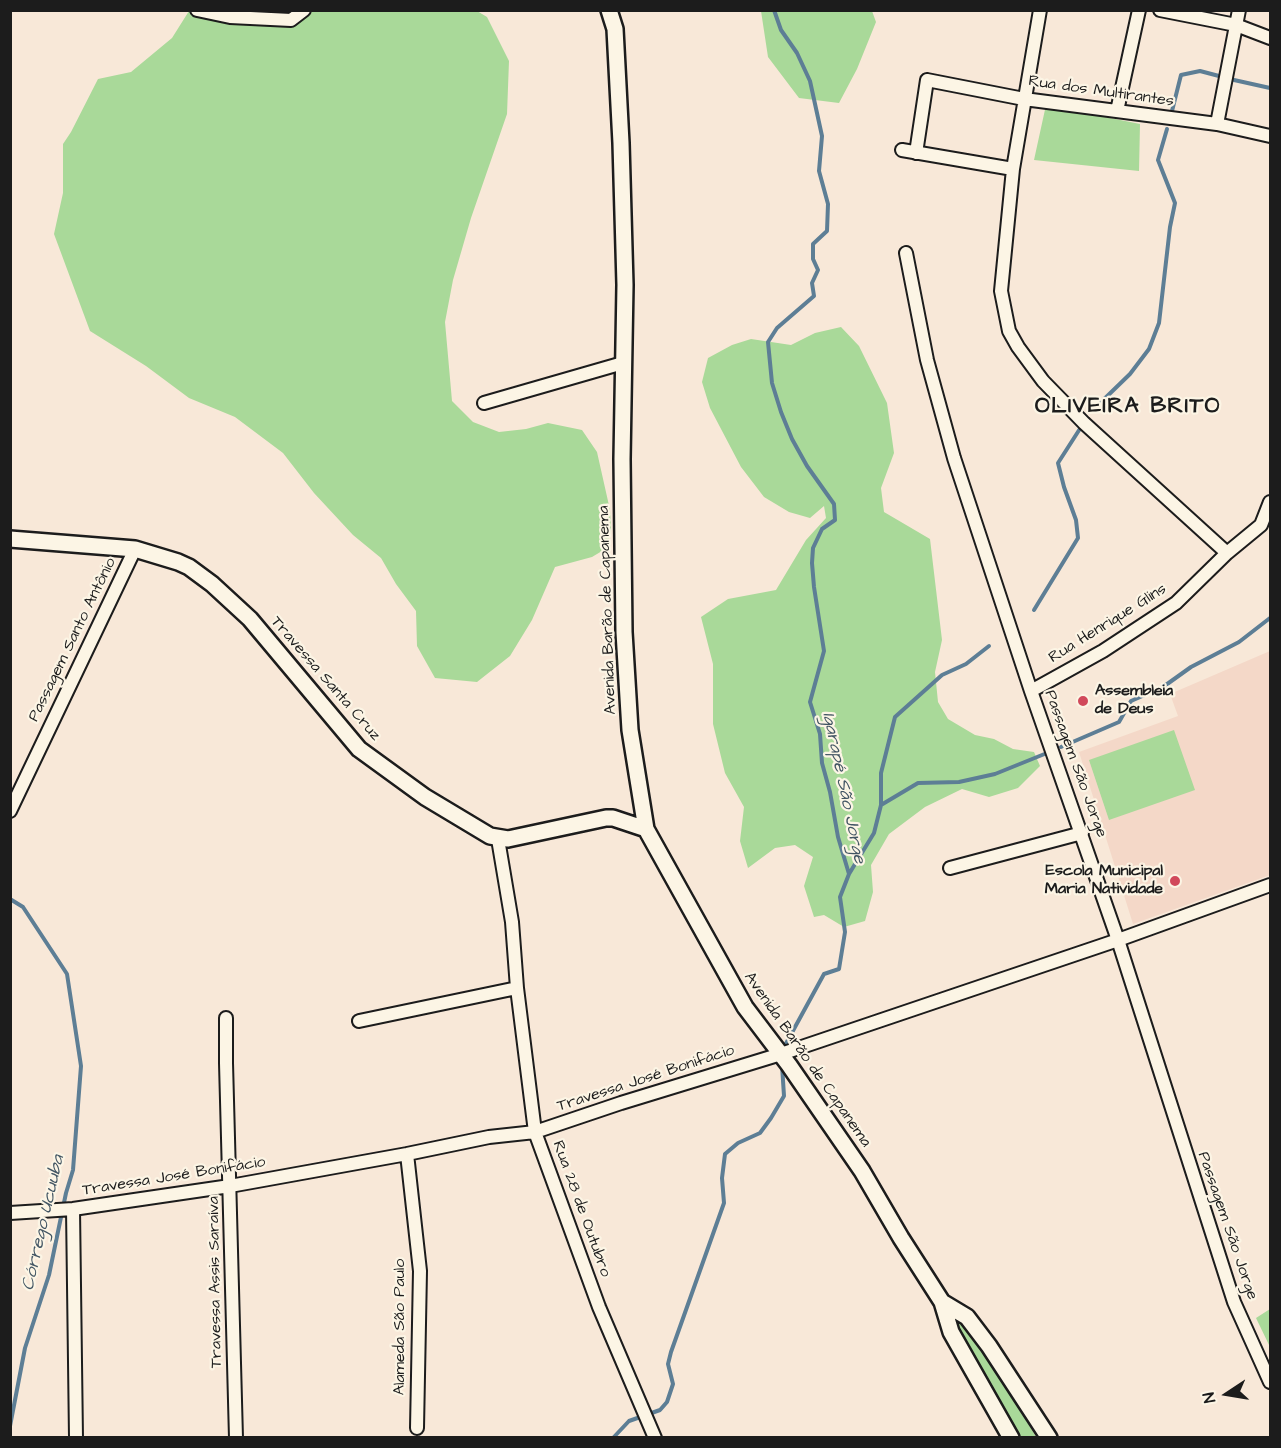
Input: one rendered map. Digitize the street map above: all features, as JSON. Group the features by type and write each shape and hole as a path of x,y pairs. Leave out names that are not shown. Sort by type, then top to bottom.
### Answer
{"street":[{"path":"197,10 230,17 288,15 304,10"},
{"name":"Avenida Barão de Capanema","path":"609,10 615,29 625,285 622,459 624,632 630,730 646,829 745,1007 781,1054 862,1171 942,1302 951,1332 1011,1437"},
{"path":"1040,10 1013,169 1001,291 1009,332 1043,381 1100,440 1227,553"},
{"path":"1117,111 1139,10"},
{"path":"1160,10 1236,25 1270,38"},
{"path":"1217,124 1239,10"},
{"name":"Rua dos Multirantes","path":"916,153 927,80 1024,99 1217,124 1270,136"},
{"path":"902,150 1013,169"},
{"name":"Passagem São Jorge","path":"906,253 927,360 954,458 1031,691 1119,940 1234,1302 1270,1382"},
{"path":"484,403 623,363"},
{"name":"Rua Henrique Glins","path":"1031,691 1103,651 1176,603 1227,553 1262,525 1270,502"},
{"name":"Travessa Santa Cruz","path":"10,539 135,549 178,562 212,584 250,619 359,749 425,796 489,836 498,838"},
{"name":"Passagem Santo Antônio","path":"10,811 135,549"},
{"path":"498,838 516,838 598,818 613,818 646,829"},
{"path":"950,868 1082,833"},
{"name":"Rua 28 de Outubro","path":"498,838 512,922 517,988 535,1132 599,1307 655,1437"},
{"name":"Travessa José Bonifácio","path":"10,1213 73,1209 230,1186 489,1137 535,1132 781,1054 1119,940 1270,885"},
{"path":"359,1021 517,988"},
{"name":"Travessa Assis Saraíva","path":"226,1018 236,1437"},
{"name":"Alameda São Paulo","path":"407,1154 420,1271 417,1428"},
{"path":"73,1209 75,1437"},
{"name":"Avenida Barão de Capanema","path":"942,1302 967,1317 989,1346 1049,1437"}],"shaded area":[{"path":"1270,651 1270,875 1133,924 1079,752 1178,716 1170,694"}],"green space":[{"path":"189,11 477,11 487,17 509,61 507,114 471,218 453,280 445,322 452,401 473,422 499,432 526,429 548,423 582,430 597,452 610,510 611,529 607,548 592,557 555,567 532,620 510,656 477,682 435,678 417,646 416,611 396,584 381,558 353,535 314,493 283,453 235,417 189,398 146,366 90,331 54,234 63,193 63,144 98,79 131,72 172,38"},
{"path":"761,11 872,11 876,22 857,69 839,103 799,98 768,57"},
{"path":"1046,105 1140,124 1139,171 1034,160"},
{"path":"841,327 859,346 887,403 894,453 881,488 884,512 930,539 942,640 935,672 938,702 948,719 975,735 994,739 1013,749 1034,752 1040,766 1018,788 989,797 962,789 925,807 889,834 871,865 873,892 865,921 844,927 824,915 814,917 804,886 813,857 795,845 775,848 748,868 740,841 744,807 725,773 713,724 713,664 701,617 728,599 776,590 806,540 826,518 824,506 810,518 789,512 764,497 741,467 710,408 702,382 708,358 732,345 751,339 791,345 815,333"},
{"path":"1174,730 1195,790 1109,820 1089,760"},
{"path":"1270,1309 1270,1347 1256,1318"},
{"path":"959,1323 964,1325 997,1370 1036,1437 1019,1437 958,1328"}],"waterway":[{"name":"Igarapé São Jorge","path":"774,10 781,30 797,53 810,81 822,136 819,171 828,204 827,231 813,244 813,259 818,270 812,283 814,296 777,328 768,342 772,383 781,412 792,439 807,466 834,504 835,520 822,529 813,548 814,587 824,651 810,702 820,734 822,763 838,837 849,874 840,897 845,932 839,969 824,974 783,1049"},
{"path":"1171,115 1181,75 1200,71 1219,76"},
{"path":"1234,80 1270,88"},
{"path":"1097,406 1130,374 1149,349 1159,323 1175,203 1158,160 1167,129"},
{"path":"1034,610 1078,538 1076,520 1058,463 1083,424"},
{"path":"1061,747 1119,722 1131,701 1163,687 1191,667 1239,642 1270,618"},
{"path":"881,805 881,773 895,717 942,675 966,664 989,646"},
{"path":"849,874 874,833 881,805 918,783 959,782 995,774 1047,753"},
{"name":"Córrego Ucuuba","path":"10,899 23,907 67,974 81,1066 73,1170 49,1275 25,1348 10,1426"},
{"name":"Igarapé São Jorge","path":"613,1438 629,1421 660,1410 667,1402 673,1384 668,1364 671,1352 724,1203 722,1178 725,1154 738,1143 760,1133 771,1118 784,1096 782,1065"}],"place":[{"name":"Assembleia de Deus","path":"1083,701"},
{"name":"Escola Municipal Maria Natividade","path":"1175,881"}],"district":[{"name":"OLIVEIRA BRITO","path":"1128,407"}]}
